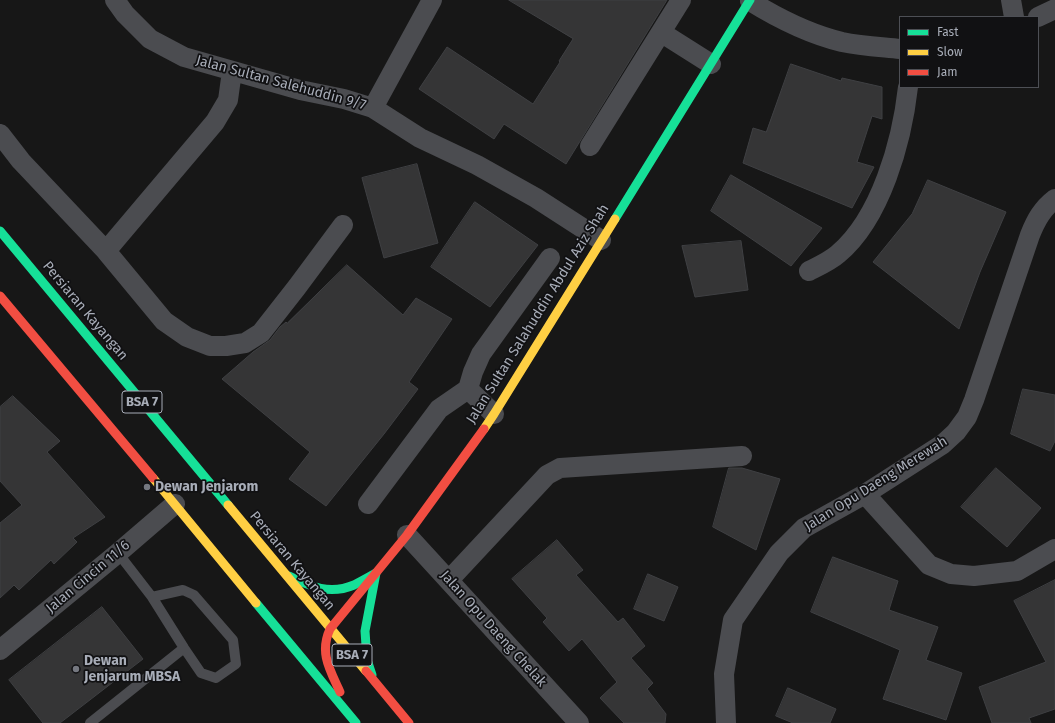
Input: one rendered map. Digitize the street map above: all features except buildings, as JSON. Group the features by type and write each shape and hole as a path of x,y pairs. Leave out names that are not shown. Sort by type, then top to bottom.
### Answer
{"main road":[{"name":"Jalan Sultan Salahuddin Abdul Aziz Shah","path":"330,629 407,535 494,414 750,0"},
{"name":"Persiaran Kayangan","path":"0,231 409,723"},
{"name":"BSA 7","path":"0,296 175,504 355,722"},
{"path":"284,574 310,587 328,591 347,588 376,573"},
{"path":"374,680 367,660 365,631 376,573"},
{"path":"330,629 324,650 326,661 355,722"}],"street":[{"name":"Jalan Sultan Salehuddin 9/7","path":"115,0 125,14 150,39 184,57 300,90 344,99 373,108 420,138 477,165 536,198 601,240"},
{"path":"373,108 432,0"},
{"path":"590,146 682,0"},
{"path":"750,0 785,22 842,42 899,49"},
{"path":"1011,0 1014,16"},
{"path":"1039,17 1055,9"},
{"path":"662,33 711,64"},
{"path":"106,251 215,122 228,100 232,71"},
{"path":"809,271 838,254 861,229 878,198 895,156 908,88"},
{"path":"0,134 21,161 106,251 164,321 187,337 210,346 226,346 245,343 261,333 343,225"},
{"name":"Jalan Opu Daeng Merewah","path":"726,723 724,674 733,620 779,553 804,528 864,494 943,444 956,432 967,417 1037,217 1046,206 1055,199"},
{"path":"368,504 440,409 468,389 473,372 482,354 550,258"},
{"path":"468,389 494,414"},
{"path":"449,580 547,475 560,468 742,456"},
{"path":"864,494 929,565 951,574 974,576 1017,571 1055,549"},
{"name":"Jalan Cincin 11/6","path":"0,650 175,504"},
{"name":"Jalan Opu Daeng Chelak","path":"407,535 579,723"}],"lane":[{"path":"118,553 152,597 201,673 216,678 236,664 233,640 194,595 183,590 152,597"},
{"path":"90,723 184,648"}],"traffic: fast":[{"path":"615,219 750,0"},
{"path":"0,231 228,505"},
{"path":"289,576 313,586 337,589 354,585 376,573"},
{"path":"372,675 367,660 365,631 376,573"},
{"path":"256,603 356,723"}],"traffic: slow":[{"path":"484,429 615,219"},
{"path":"153,478 256,603"},
{"path":"228,505 366,671"}],"traffic: jam":[{"path":"0,296 153,478"},
{"path":"330,629 407,535 484,429"},
{"path":"330,629 326,646 327,661 340,692"},
{"path":"366,671 409,723"}],"place":[{"name":"Dewan Jenjarom","path":"147,487"},
{"name":"Dewan Jenjarum MBSA","path":"76,669"}]}
